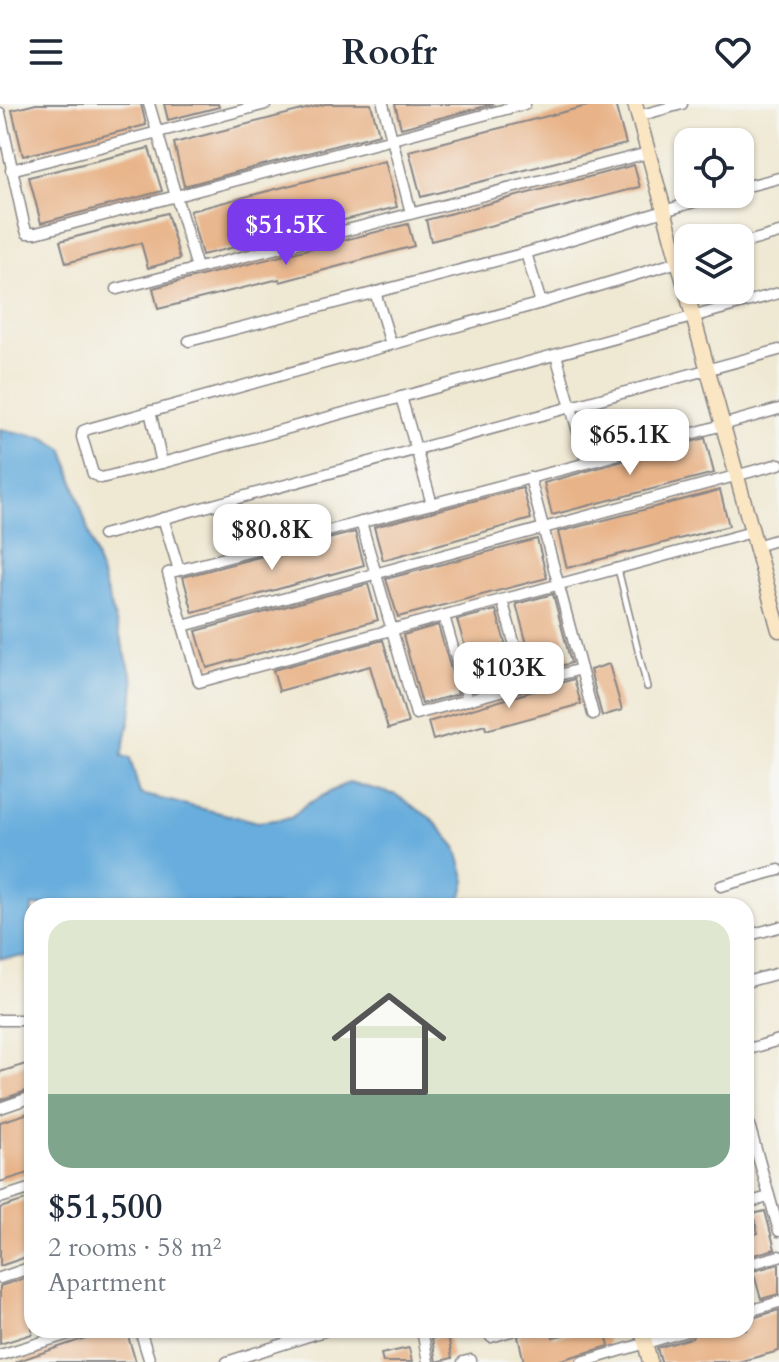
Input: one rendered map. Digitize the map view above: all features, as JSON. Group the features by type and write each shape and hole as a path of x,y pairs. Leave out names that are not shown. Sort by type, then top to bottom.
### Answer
{"street":[{"path":"149,104 197,268"},
{"path":"11,170 266,104"},
{"path":"383,104 411,213"},
{"path":"0,113 27,233 36,233 525,104"},
{"path":"674,237 636,110 682,104"},
{"path":"117,289 648,153"},
{"path":"754,184 779,178"},
{"path":"189,341 526,253 674,208"},
{"path":"754,240 779,233"},
{"path":"526,253 541,303"},
{"path":"674,263 541,303 88,429 83,431 82,437 93,474 101,478 162,463 779,293"},
{"path":"375,292 391,344"},
{"path":"691,304 779,630"},
{"path":"103,535 779,350"},
{"path":"556,355 587,463"},
{"path":"401,397 432,504"},
{"path":"779,409 168,573 199,682 617,568 754,539 779,539"},
{"path":"150,411 162,463"},
{"path":"183,626 779,464"},
{"path":"530,478 593,714"},
{"path":"163,518 179,570"},
{"path":"361,522 416,714 581,669"},
{"path":"502,600 526,684"},
{"path":"444,616 468,700"},
{"path":"721,886 779,870"},
{"path":"754,934 779,927"},
{"path":"754,980 779,973"},
{"path":"0,1020 24,1020"},
{"path":"754,1048 779,1040"},
{"path":"0,1108 24,1100"},
{"path":"754,1156 779,1231"},
{"path":"0,1198 24,1190"},
{"path":"754,1201 769,1197"},
{"path":"754,1263 779,1256"},
{"path":"0,1278 24,1270"},
{"path":"754,1310 779,1302"},
{"path":"0,1355 56,1338"},
{"path":"142,1338 150,1362"},
{"path":"227,1362 301,1338"},
{"path":"424,1338 428,1362"},
{"path":"582,1362 642,1338"},
{"path":"644,1338 650,1362"}],"lane":[{"path":"617,568 647,687"}],"water":[{"path":"0,429 45,438 64,450 134,683 122,756 130,758 140,794 258,822 291,818 305,805 349,782 396,795 432,819 456,847 466,881 461,898 24,898 24,956 0,958"}],"building":[{"path":"36,104 141,104 146,125 23,156 12,110"},
{"path":"164,104 218,104 219,107 168,120"},
{"path":"325,104 371,104 379,134 184,186 174,143"},
{"path":"395,104 494,104 401,128"},
{"path":"595,104 615,104 626,144 421,197 409,151"},
{"path":"149,148 162,191 41,223 29,177"},
{"path":"385,161 397,207 202,255 190,211"},
{"path":"634,165 640,187 431,241 426,220"},
{"path":"167,213 180,259 148,268 141,243 66,263 60,241"},
{"path":"408,224 414,246 280,282 279,279 158,309 153,288"},
{"path":"705,438 714,473 552,515 544,483"},
{"path":"523,488 531,519 383,560 374,527"},
{"path":"720,490 729,526 567,568 558,532"},
{"path":"355,532 364,565 193,613 183,577"},
{"path":"537,539 547,578 398,617 386,579"},
{"path":"368,584 378,620 207,668 196,631"},
{"path":"553,594 571,663 535,673 516,604"},
{"path":"496,610 515,679 478,689 457,620"},
{"path":"438,625 458,694 422,704 403,635"},
{"path":"383,640 408,723 388,729 370,666 279,691 273,670"},
{"path":"609,664 622,710 602,716 590,670"},
{"path":"574,679 581,704 486,730 485,725 433,740 428,722"},
{"path":"24,1064 24,1092 0,1100 0,1072"},
{"path":"24,1114 24,1174 0,1182 0,1122"},
{"path":"24,1200 24,1258 0,1266 0,1208"},
{"path":"765,1211 775,1249 754,1255 754,1234 758,1233 754,1214"},
{"path":"779,1264 779,1294 761,1299 754,1271"},
{"path":"24,1278 24,1336 0,1344 0,1286"},
{"path":"779,1310 779,1351 738,1362 661,1362 657,1348 692,1338 754,1338 754,1318"},
{"path":"86,1338 128,1338 136,1362 15,1362"},
{"path":"432,1338 449,1338 452,1358 436,1362"},
{"path":"518,1338 607,1338 609,1346 554,1362 524,1362"},
{"path":"409,1348 412,1362 383,1362 381,1354"}]}
